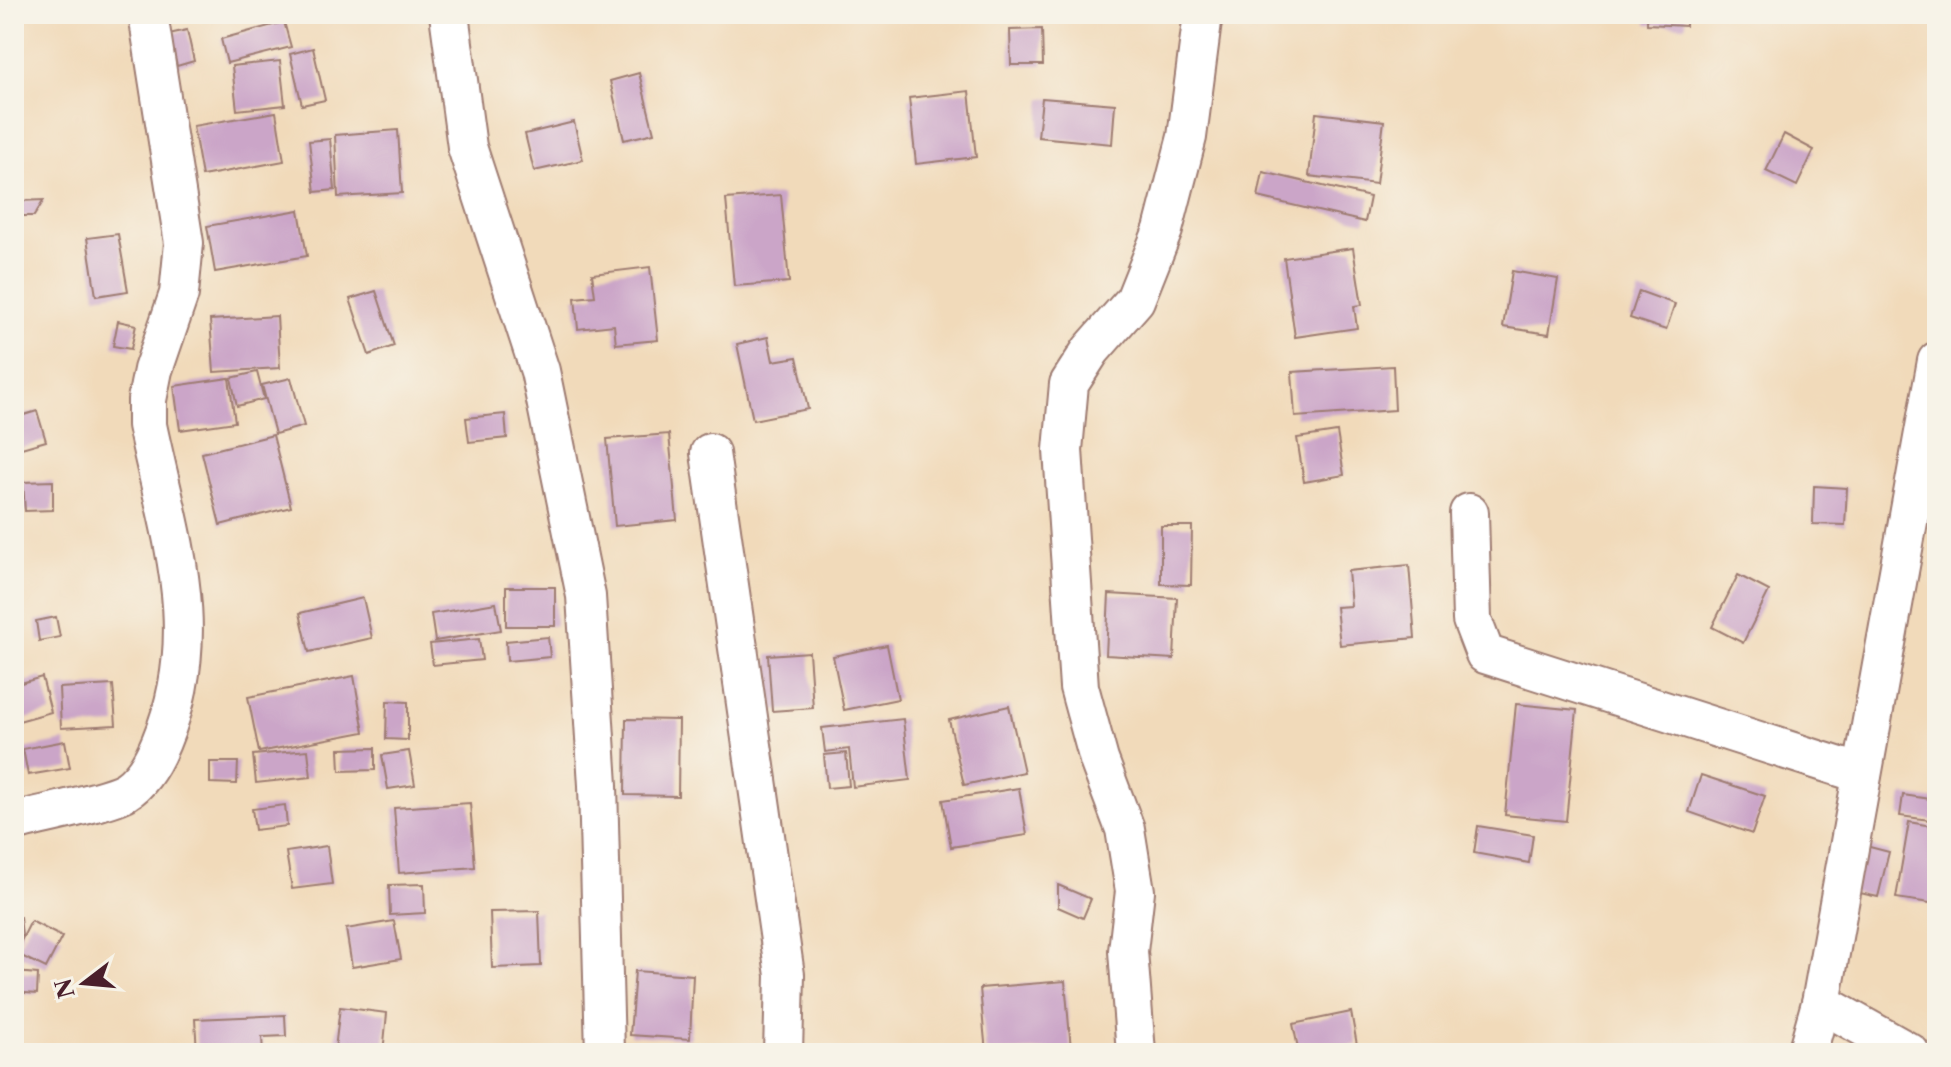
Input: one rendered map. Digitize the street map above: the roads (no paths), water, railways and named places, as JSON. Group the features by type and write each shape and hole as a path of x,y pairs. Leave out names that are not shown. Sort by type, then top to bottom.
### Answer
{"street":[{"path":"14,822 125,791 142,775 171,717 183,656 185,607 147,425 147,400 179,294 184,243 148,14"},
{"path":"449,14 467,147 540,371 586,596 598,785 605,1053"},
{"path":"1136,1053 1128,951 1135,891 1125,829 1099,760 1079,687 1063,450 1069,384 1091,350 1135,300 1163,230 1187,137 1203,14"},
{"path":"1807,1053 1821,1003 1936,370"},
{"path":"710,453 785,975 783,1053"},
{"path":"1469,513 1472,620 1485,654 1862,774"},
{"path":"1821,1003 1910,1053"}]}
